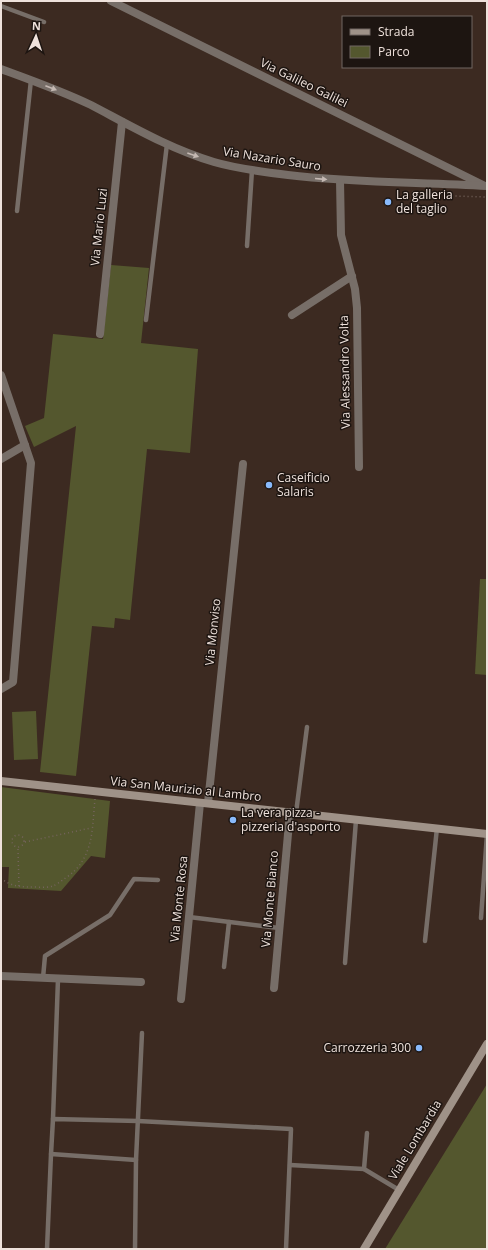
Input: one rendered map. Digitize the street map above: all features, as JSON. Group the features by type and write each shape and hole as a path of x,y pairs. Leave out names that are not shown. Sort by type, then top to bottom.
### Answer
{"main road":[{"name":"Via San Maurizio al Lambro","path":"1,781 487,834"},
{"name":"Viale Lombardia","path":"364,1249 487,1044"}],"street":[{"name":"Via Galileo Galilei","path":"111,1 486,186"},
{"name":"Via Nazario Sauro","path":"1,69 77,99 167,144 214,162 252,170 340,180 486,186"},
{"name":"Via Mario Luzi","path":"100,334 122,122"},
{"name":"Via Alessandro Volta","path":"340,180 341,235 344,252 352,276 356,308 359,467"},
{"path":"292,315 352,276"},
{"path":"1,375 32,463 12,682 1,689"},
{"path":"1,459 25,445"},
{"name":"Via Monviso","path":"204,803 243,464"},
{"name":"Via Monte Rosa","path":"181,999 189,917 204,803"},
{"name":"Via Monte Bianco","path":"274,988 279,928 293,813"},
{"path":"1,976 141,982"}],"lane":[{"path":"1,6 44,22"},
{"path":"17,211 31,80"},
{"path":"146,320 167,144"},
{"path":"247,246 252,170"},
{"path":"293,813 307,727"},
{"path":"345,963 356,820"},
{"path":"425,941 438,828"},
{"path":"481,918 487,834"},
{"path":"43,978 45,956 110,915 134,879 158,880"},
{"path":"189,917 279,928"},
{"path":"224,967 229,922"},
{"path":"47,1249 58,978"},
{"path":"135,1249 136,1160 142,1033"},
{"path":"53,1120 138,1121 291,1129 286,1249"},
{"path":"364,1169 367,1133"},
{"path":"51,1154 136,1160"},
{"path":"290,1165 364,1169 399,1190"}],"path":[{"path":"410,192 422,195 487,197"},
{"path":"1,878 7,883 19,887 51,888 75,871 85,859 90,846 96,791"},
{"path":"18,848 23,846 25,842 92,828"},
{"path":"18,848 13,846 11,841 14,836 18,835 23,837 25,842"},
{"path":"18,848 19,887"}],"green space":[{"path":"111,265 149,268 141,343 198,349 190,453 147,449 130,620 115,618 114,628 92,626 76,776 40,772 76,426 34,447 25,426 44,418 53,334 103,339"},
{"path":"480,579 487,579 487,675 475,674"},
{"path":"36,711 38,759 14,760 12,712"},
{"path":"1,787 110,801 105,858 91,856 61,891 8,888 9,867 1,867"},
{"path":"487,1084 487,1249 385,1249"}],"place":[{"name":"La galleria del taglio","path":"388,202"},
{"name":"Caseificio Salaris","path":"269,485"},
{"name":"La vera pizza - pizzeria d'asporto","path":"233,820"},
{"name":"Carrozzeria 300","path":"419,1048"}]}
